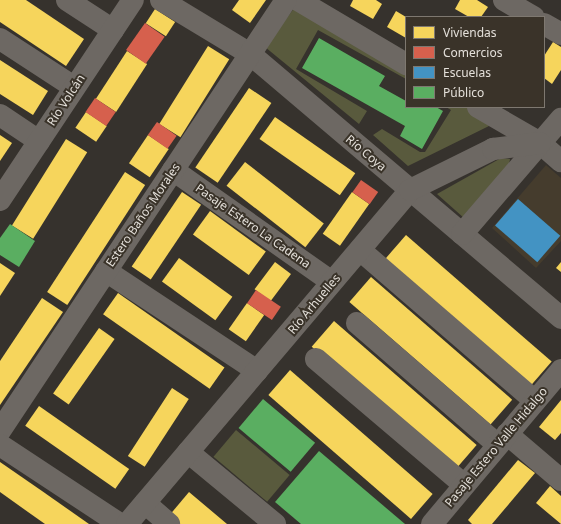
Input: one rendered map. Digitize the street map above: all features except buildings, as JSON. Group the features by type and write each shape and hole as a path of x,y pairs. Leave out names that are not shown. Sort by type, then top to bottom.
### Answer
{"street":[{"path":"67,0 113,30"},
{"name":"Río Volcán","path":"2,194 133,0"},
{"name":"Río Coya","path":"161,0 250,54 561,318"},
{"name":"Estero Baños Morales","path":"0,431 286,0"},
{"path":"298,0 405,63"},
{"path":"504,0 531,16"},
{"path":"545,25 561,34"},
{"path":"0,39 74,88"},
{"path":"480,108 540,143 561,161"},
{"path":"0,115 39,141"},
{"path":"462,234 561,119"},
{"name":"Río Arhuelles","path":"127,524 410,190 493,150 540,143"},
{"name":"Pasaje Estero La Cadena","path":"173,170 332,282"},
{"path":"360,250 535,401"},
{"path":"106,271 257,371"},
{"path":"357,323 503,440 561,480"},
{"path":"316,359 464,485"},
{"name":"Pasaje Estero Valle Hidalgo","path":"432,524 561,370"},
{"path":"0,445 120,524"},
{"path":"188,452 275,524"},
{"path":"145,503 170,524"}],"shaded area":[{"path":"546,165 561,178 561,241 536,268 492,228"}],"green space":[{"path":"295,7 405,70 405,78 318,30 296,69 367,111 359,124 265,47"},
{"path":"448,108 469,108 486,118 489,126 408,166 373,135 382,129 420,152 425,152 451,110"},
{"path":"501,158 510,159 509,164 464,218 437,194"},
{"path":"236,430 290,475 267,502 214,457"}]}
